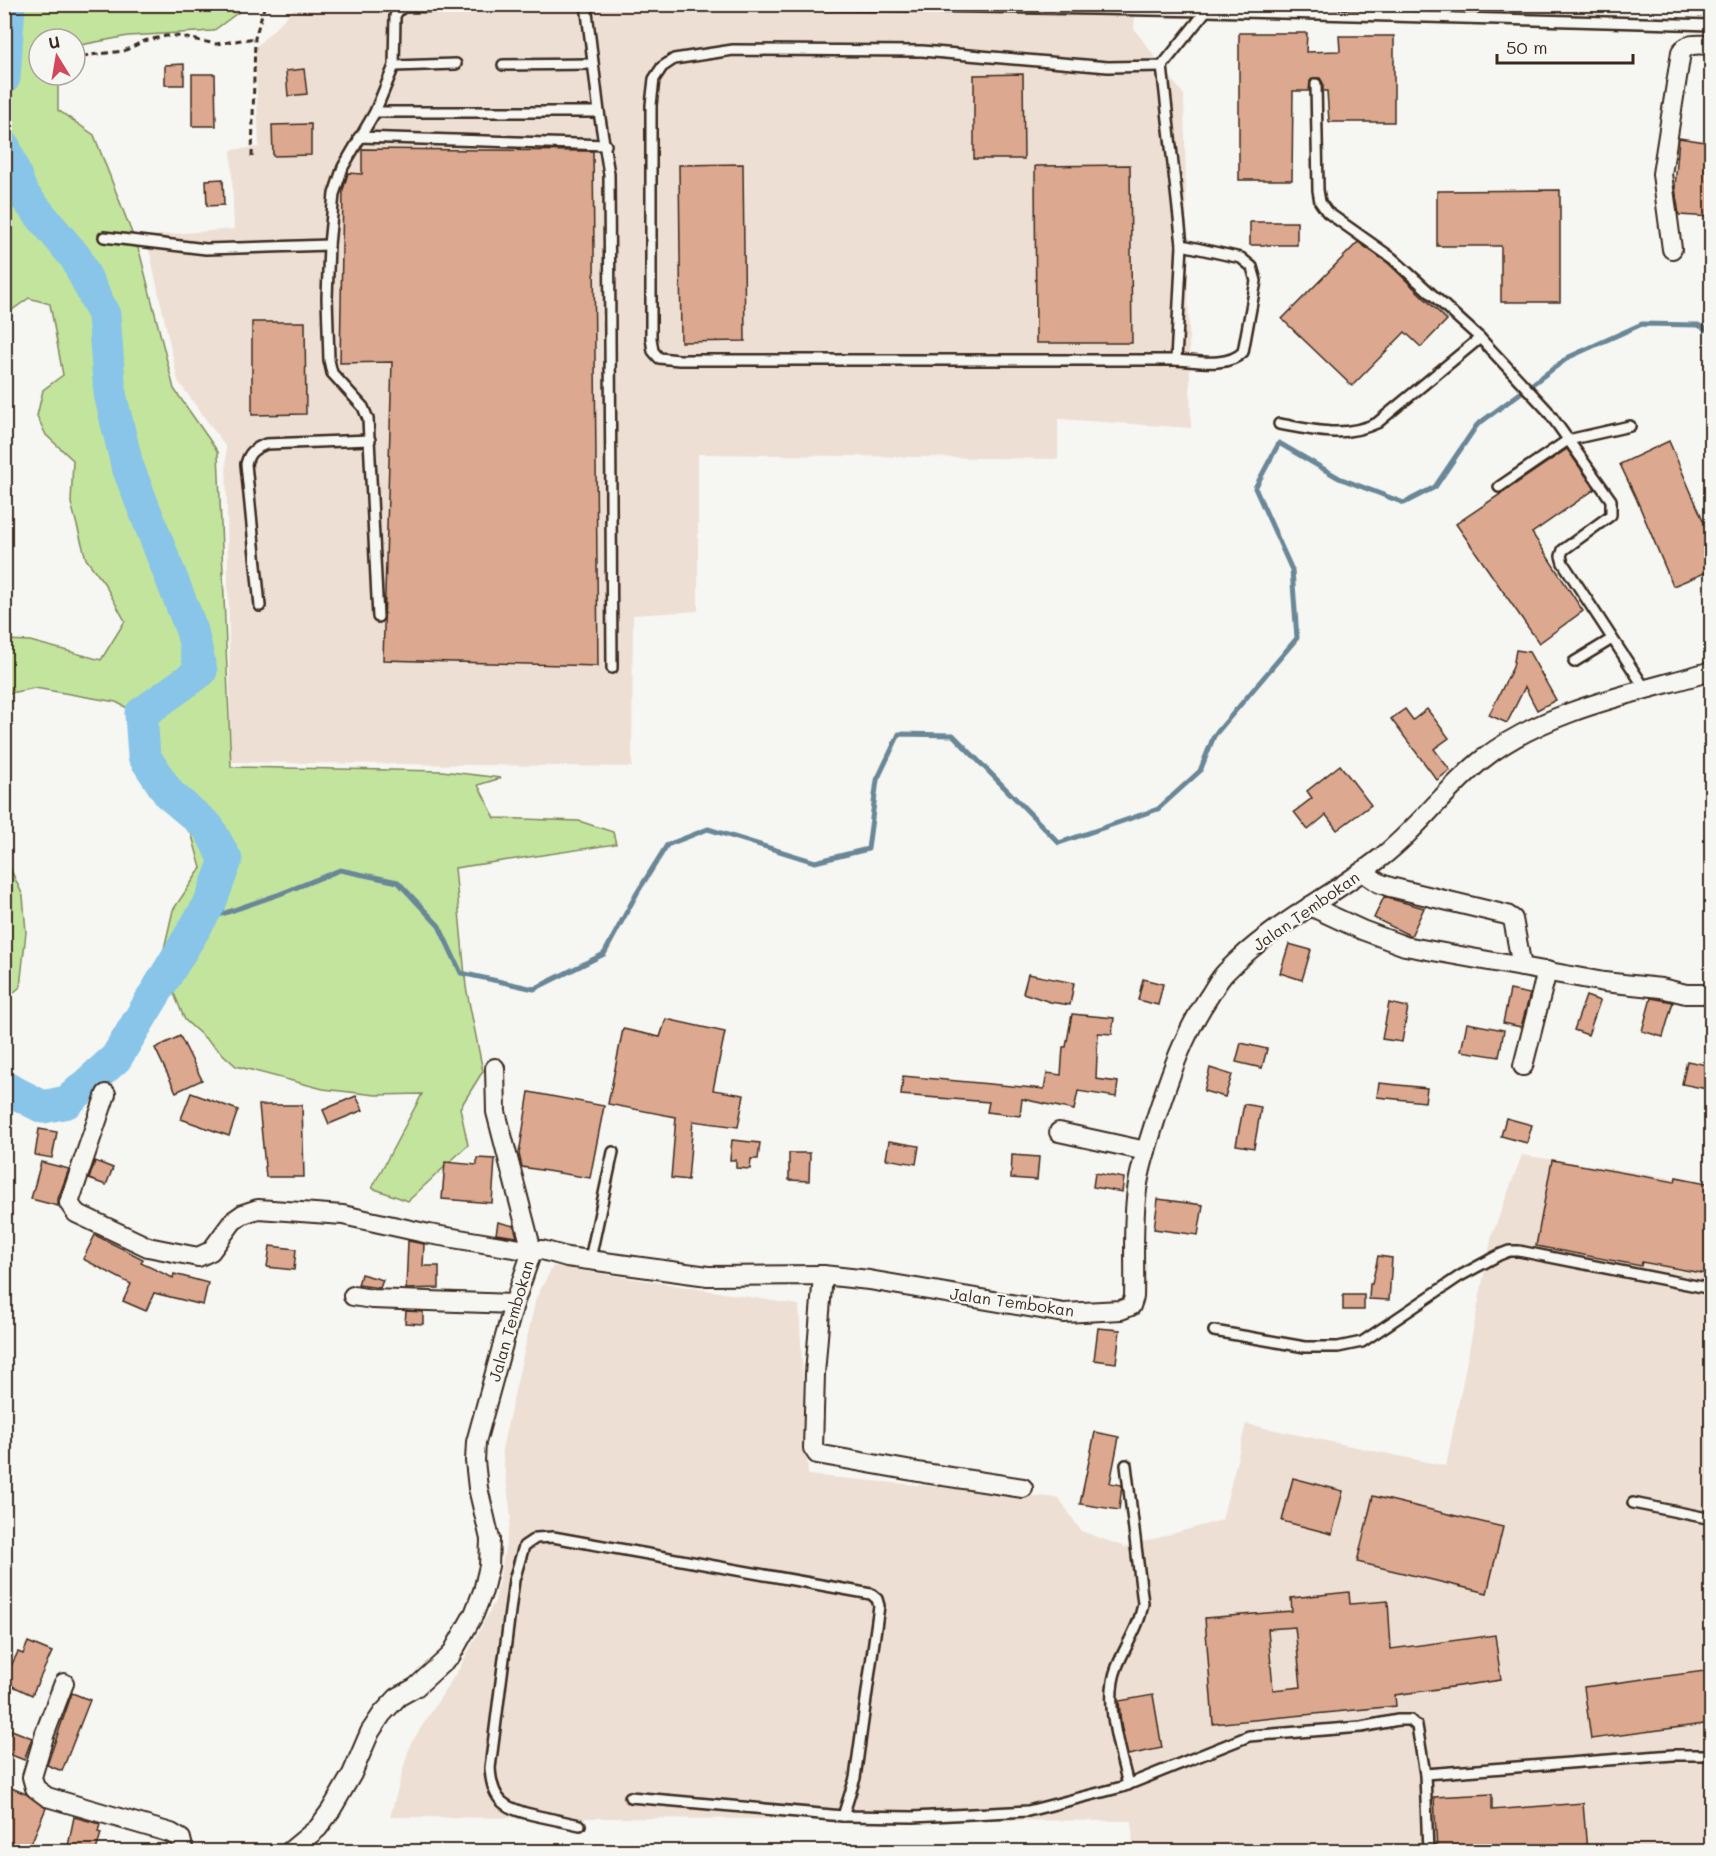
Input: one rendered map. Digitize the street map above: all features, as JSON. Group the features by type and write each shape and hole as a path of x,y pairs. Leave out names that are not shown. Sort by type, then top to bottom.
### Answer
{"street":[{"path":"1672,249 1662,174 1681,52 1692,45 1712,45"},
{"name":"Jalan Tembokan","path":"289,1851 318,1828 331,1810 352,1774 370,1732 382,1714 398,1697 416,1687 451,1655 474,1614 489,1566 490,1539 478,1488 475,1461 476,1442 514,1304 532,1251 542,1250 567,1257 708,1276 823,1275 868,1280 1064,1313 1121,1310 1131,1306 1134,1297 1137,1189 1146,1151 1179,1051 1198,1012 1225,973 1267,936 1310,906 1371,877 1381,858 1421,821 1468,772 1510,740 1543,723 1712,671"},
{"path":"1371,877 1513,918 1522,967"},
{"path":"1310,906 1362,930 1405,946 1604,982 1661,988 1686,994 1712,994"},
{"path":"1523,1066 1547,971"},
{"path":"106,1094 69,1203 76,1214 148,1247 198,1257 205,1255 211,1251 233,1221 243,1214 258,1209 344,1215 429,1234 532,1251 496,1112 495,1068"},
{"path":"1059,1132 1146,1151"},
{"path":"823,1275 814,1385 813,1448 817,1454 1023,1488"},
{"path":"353,1296 372,1299 514,1304"},
{"path":"64,1683 37,1756 32,1776 35,1788 47,1797 171,1833 181,1839 184,1851"}],"lane":[{"path":"378,617 368,418 363,407 332,373 330,366 327,298 334,194 343,167 375,112 394,66 395,16 398,10 404,7 508,4"},
{"path":"586,4 598,112 606,145 609,174 612,668"},
{"path":"802,4 1206,11 1282,9 1712,25"},
{"path":"1710,4 1712,18"},
{"path":"1176,360 1182,245 1162,66 1206,11"},
{"path":"1162,66 1108,67 922,51 734,50 674,59 662,67 654,79 651,105 651,338 653,351 660,358 679,360 1176,360 1217,362 1229,361 1238,357 1242,352 1256,281 1252,267 1240,258 1182,245"},
{"path":"394,66 456,64"},
{"path":"503,65 593,64"},
{"path":"1316,84 1318,190 1320,202 1327,212 1392,258 1480,338 1548,410 1611,500 1611,515 1563,550 1563,563 1646,690"},
{"path":"375,112 598,112"},
{"path":"359,137 606,145"},
{"path":"104,237 206,249 329,245"},
{"path":"1279,424 1328,433 1364,429 1377,423 1480,338"},
{"path":"1499,487 1568,440 1630,426"},
{"path":"260,606 246,464 248,456 255,449 266,444 370,440"},
{"path":"1574,662 1612,639"},
{"path":"590,1259 613,1152"},
{"path":"1214,1331 1305,1347 1338,1347 1362,1342 1460,1276 1509,1251 1531,1253 1712,1289"},
{"path":"1126,1465 1143,1603 1141,1615 1116,1669 1111,1690 1112,1711 1128,1785"},
{"path":"1633,1503 1712,1519"},
{"path":"580,1825 516,1812 501,1802 490,1781 489,1768 514,1580 524,1546 536,1538 553,1537 871,1594 877,1599 879,1606 855,1778 843,1816"},
{"path":"630,1797 843,1816 913,1817 1028,1811 1128,1785 1250,1736 1361,1727 1410,1720 1417,1726 1425,1774 1428,1851"},
{"path":"1425,1774 1673,1755 1712,1755"}],"path":[{"path":"252,157 255,38 265,4"},
{"path":"87,56 124,51 144,41 166,36 216,44 255,38"}],"shaded area":[{"path":"298,5 1136,5 1134,29 1184,95 1191,428 1058,419 1058,459 698,454 698,611 633,615 632,767 231,762 226,447 178,381 146,236 234,229 231,150 259,147 255,48"},
{"path":"1522,1155 1711,1184 1711,1851 1133,1851 1132,1821 390,1817 410,1745 460,1667 495,1601 511,1517 502,1449 536,1298 553,1266 799,1305 808,1475 1059,1498 1081,1531 1125,1547 1222,1520 1246,1424 1446,1466 1492,1235"}],"green space":[{"path":"5,5 244,5 240,11 213,31 128,36 87,44 87,27 27,27 27,87 58,87 58,110 94,135 140,254 174,389 218,452 231,767 442,771 501,778 478,785 495,818 579,821 613,832 616,844 455,868 466,987 483,1071 460,1108 468,1145 408,1201 372,1188 422,1094 376,1095 323,1089 236,1066 185,1020 161,962 173,910 201,868 191,832 152,794 145,746 150,720 116,702 35,688 5,694 5,640 30,641 101,660 125,621 104,583 86,559 71,503 73,460 46,435 37,416 43,390 63,375 50,304 29,298 12,310 5,311"},
{"path":"5,857 23,896 26,932 20,987 5,1000"}],"building":[{"path":"1239,33 1307,33 1306,52 1340,51 1339,36 1394,36 1394,122 1329,122 1327,91 1323,91 1320,78 1313,78 1310,81 1309,91 1293,91 1292,180 1239,180"},
{"path":"184,64 184,85 165,85 165,65"},
{"path":"304,69 307,94 288,96 286,71"},
{"path":"192,74 215,74 216,126 192,126"},
{"path":"1023,74 1024,159 974,159 974,75"},
{"path":"311,124 311,155 273,156 272,125"},
{"path":"1679,138 1712,143 1712,217 1679,215 1675,187"},
{"path":"362,149 593,151 598,666 383,660 392,362 340,363 343,190 348,173 362,174"},
{"path":"743,164 745,341 681,342 679,165"},
{"path":"1130,165 1132,343 1036,343 1035,166"},
{"path":"223,179 224,205 207,206 206,180"},
{"path":"1560,190 1560,302 1501,302 1501,246 1437,246 1437,191"},
{"path":"1250,222 1297,222 1297,245 1250,245"},
{"path":"1358,242 1388,263 1447,320 1421,347 1405,332 1352,386 1282,319"},
{"path":"252,322 305,322 306,414 252,415"},
{"path":"1669,441 1712,541 1712,570 1673,586 1620,464"},
{"path":"1567,449 1595,489 1532,533 1583,611 1539,643 1456,524"},
{"path":"1516,650 1529,652 1556,700 1537,710 1525,687 1507,723 1489,715 1513,667"},
{"path":"1405,709 1413,720 1427,709 1449,738 1434,749 1450,770 1437,780 1391,719"},
{"path":"1340,765 1371,805 1337,830 1326,815 1308,830 1294,812 1312,798 1307,791"},
{"path":"1384,897 1424,908 1411,936 1374,918"},
{"path":"1289,944 1311,950 1302,980 1280,973"},
{"path":"1028,974 1074,983 1070,1005 1050,1002 1023,993"},
{"path":"1143,979 1163,984 1158,1005 1138,1000"},
{"path":"1510,990 1530,994 1521,1027 1503,1023"},
{"path":"1586,996 1600,1001 1588,1035 1574,1030"},
{"path":"1651,998 1673,1002 1663,1037 1642,1031"},
{"path":"1389,1003 1408,1007 1402,1042 1382,1039"},
{"path":"1072,1014 1114,1018 1112,1034 1098,1033 1096,1079 1118,1082 1116,1097 1078,1091 1074,1110 1022,1099 1020,1116 987,1112 989,1102 901,1095 903,1076 1044,1089 1047,1073 1061,1075 1063,1047 1066,1047"},
{"path":"666,1019 725,1032 713,1090 744,1095 738,1127 693,1121 688,1180 671,1178 676,1117 608,1104 623,1029 660,1037"},
{"path":"1467,1023 1504,1030 1499,1057 1461,1051"},
{"path":"180,1036 202,1080 176,1092 155,1048"},
{"path":"1241,1043 1267,1049 1262,1068 1236,1062"},
{"path":"1687,1061 1712,1066 1712,1090 1682,1084"},
{"path":"1210,1068 1232,1075 1225,1097 1204,1091"},
{"path":"1379,1083 1427,1088 1425,1102 1377,1097"},
{"path":"529,1092 604,1106 590,1178 522,1167 519,1154"},
{"path":"191,1093 238,1110 229,1136 181,1119"},
{"path":"356,1096 363,1110 329,1124 323,1110"},
{"path":"1244,1104 1261,1107 1254,1148 1236,1145"},
{"path":"259,1105 302,1105 304,1177 266,1177"},
{"path":"1506,1118 1532,1125 1527,1143 1501,1136"},
{"path":"39,1129 57,1132 52,1158 35,1155"},
{"path":"732,1140 760,1143 758,1159 751,1159 750,1169 736,1168 736,1160 730,1160"},
{"path":"889,1141 919,1146 916,1164 886,1159"},
{"path":"789,1153 810,1153 809,1181 789,1180"},
{"path":"1012,1155 1039,1157 1037,1180 1011,1178"},
{"path":"477,1158 495,1159 492,1203 442,1199 445,1162 477,1165"},
{"path":"1552,1160 1675,1182 1676,1177 1712,1184 1712,1275 1642,1262 1641,1266 1536,1246"},
{"path":"95,1161 113,1168 106,1185 89,1179"},
{"path":"41,1162 69,1169 58,1199 58,1206 31,1199"},
{"path":"1095,1173 1124,1178 1122,1192 1093,1187"},
{"path":"1158,1199 1203,1205 1198,1235 1154,1229"},
{"path":"498,1222 514,1226 517,1237 496,1234"},
{"path":"95,1235 143,1259 141,1263 173,1278 174,1274 208,1283 203,1305 154,1293 146,1311 123,1301 131,1284 83,1259"},
{"path":"408,1241 424,1244 423,1266 439,1266 439,1288 406,1289"},
{"path":"270,1246 296,1249 294,1270 267,1267"},
{"path":"1378,1256 1392,1258 1389,1300 1369,1299 1370,1284 1372,1284"},
{"path":"361,1274 383,1280 380,1288 358,1285"},
{"path":"1343,1295 1364,1295 1364,1310 1343,1310"},
{"path":"406,1311 423,1312 423,1324 405,1323"},
{"path":"1098,1328 1120,1330 1116,1363 1094,1360"},
{"path":"1095,1432 1119,1437 1110,1483 1122,1485 1119,1510 1080,1504"},
{"path":"1293,1478 1343,1491 1332,1534 1282,1521"},
{"path":"1373,1496 1503,1527 1487,1593 1357,1562"},
{"path":"1349,1592 1350,1604 1388,1601 1391,1649 1495,1635 1501,1680 1395,1695 1396,1706 1213,1724 1205,1618 1292,1611 1291,1598","holes":["1295,1627 1301,1687 1273,1690 1268,1629"]},
{"path":"28,1642 52,1652 32,1695 4,1682 4,1669 9,1670 18,1652 23,1654"},
{"path":"1712,1670 1712,1723 1591,1739 1584,1687"},
{"path":"72,1693 90,1700 62,1771 47,1765"},
{"path":"1153,1695 1162,1748 1128,1755 1121,1725 1119,1701"},
{"path":"4,1727 32,1738 24,1760 4,1752"},
{"path":"4,1785 26,1794 46,1808 28,1851 4,1851"},
{"path":"1492,1794 1492,1810 1583,1803 1587,1851 1437,1851 1434,1797"},
{"path":"74,1817 100,1824 98,1832 101,1833 96,1851 67,1851"}],"waterway":[{"path":"4,78 9,4"},
{"path":"4,146 22,193 76,258 104,315 110,394 127,465 192,631 201,671 141,714 144,756 169,794 208,827 226,860 210,903 116,1058 67,1102 43,1107 4,1087"},
{"path":"199,922 340,870 398,882 439,926 461,973 534,989 604,954 637,893 667,845 708,829 815,862 868,849 877,780 899,734 953,735 1059,843 1158,809 1200,771 1214,736 1297,638 1292,570 1255,488 1279,443 1339,478 1404,503 1435,487 1477,425 1569,357 1642,324 1698,325 1712,332"}]}
